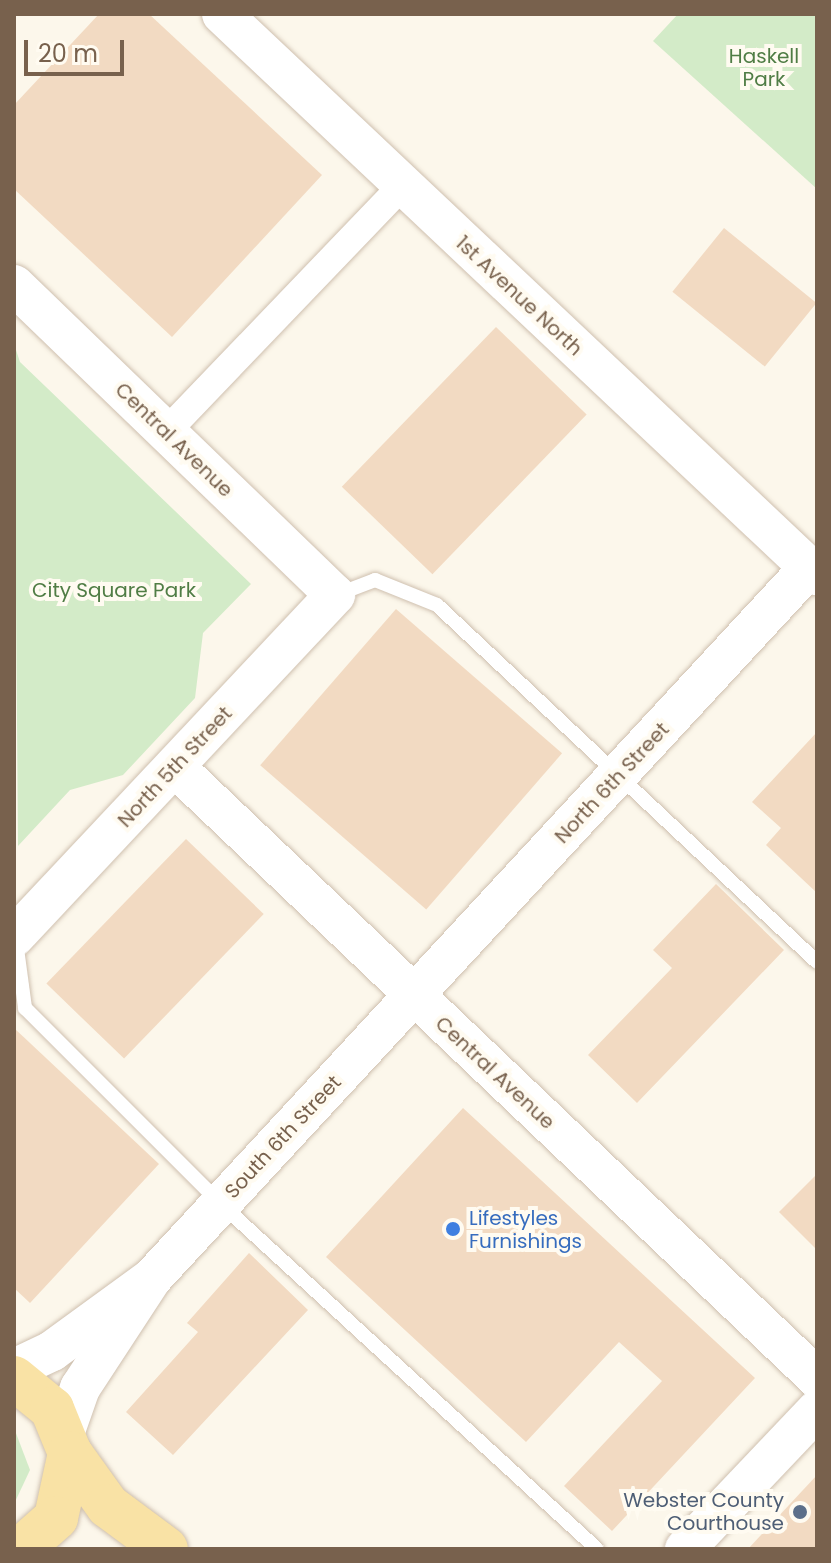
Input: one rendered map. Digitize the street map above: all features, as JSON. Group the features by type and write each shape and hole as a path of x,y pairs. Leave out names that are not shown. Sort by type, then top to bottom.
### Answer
{"main road":[{"name":"1st Avenue North","path":"222,14 813,572"},
{"name":"Central Avenue","path":"14,285 335,595"},
{"name":"North 6th Street","path":"414,997 619,775 813,572"},
{"name":"North 5th Street","path":"15,937 335,595"},
{"name":"Central Avenue","path":"175,767 817,1378"},
{"name":"South 6th Street","path":"67,1442 80,1388 152,1278 414,997"},
{"name":"South 6th Street","path":"14,1369 52,1351 152,1278"},
{"path":"14,1378 38,1393 108,1506 166,1549"},
{"path":"685,1549 817,1410"},
{"path":"40,1548 66,1498 67,1442"}],"street":[{"path":"166,432 402,186"}],"lane":[{"path":"335,595 375,580 437,605 817,962"},
{"path":"15,937 25,1008 221,1204 597,1549"}],"green space":[{"name":"Haskell Park","path":"678,14 817,14 817,189 653,41"},
{"name":"City Square Park","path":"14,344 20,362 251,584 203,633 195,698 123,775 70,790 18,846"},
{"path":"14,1428 30,1470 14,1504"}],"building":[{"path":"99,14 149,14 322,175 172,337 14,189 14,105"},
{"path":"724,228 816,303 765,367 672,292"},
{"path":"496,327 587,415 432,574 342,487"},
{"path":"396,609 562,753 426,910 260,765"},
{"path":"817,732 817,893 766,845 781,828 752,802"},
{"path":"186,839 264,914 124,1059 46,984"},
{"path":"716,884 784,950 637,1103 588,1055 672,968 653,950"},
{"path":"14,1028 159,1164 30,1303 14,1288"},
{"path":"463,1108 755,1378 612,1531 564,1486 662,1381 619,1342 526,1442 326,1257"},
{"path":"817,1174 817,1250 779,1212"},
{"path":"249,1253 308,1310 173,1455 126,1412 198,1332 187,1323"},
{"name":"Webster County Courthouse","path":"817,1475 817,1549 748,1549"}],"place":[{"name":"Lifestyles Furnishings","path":"453,1229"},
{"name":"Webster County Courthouse","path":"800,1512"}]}
